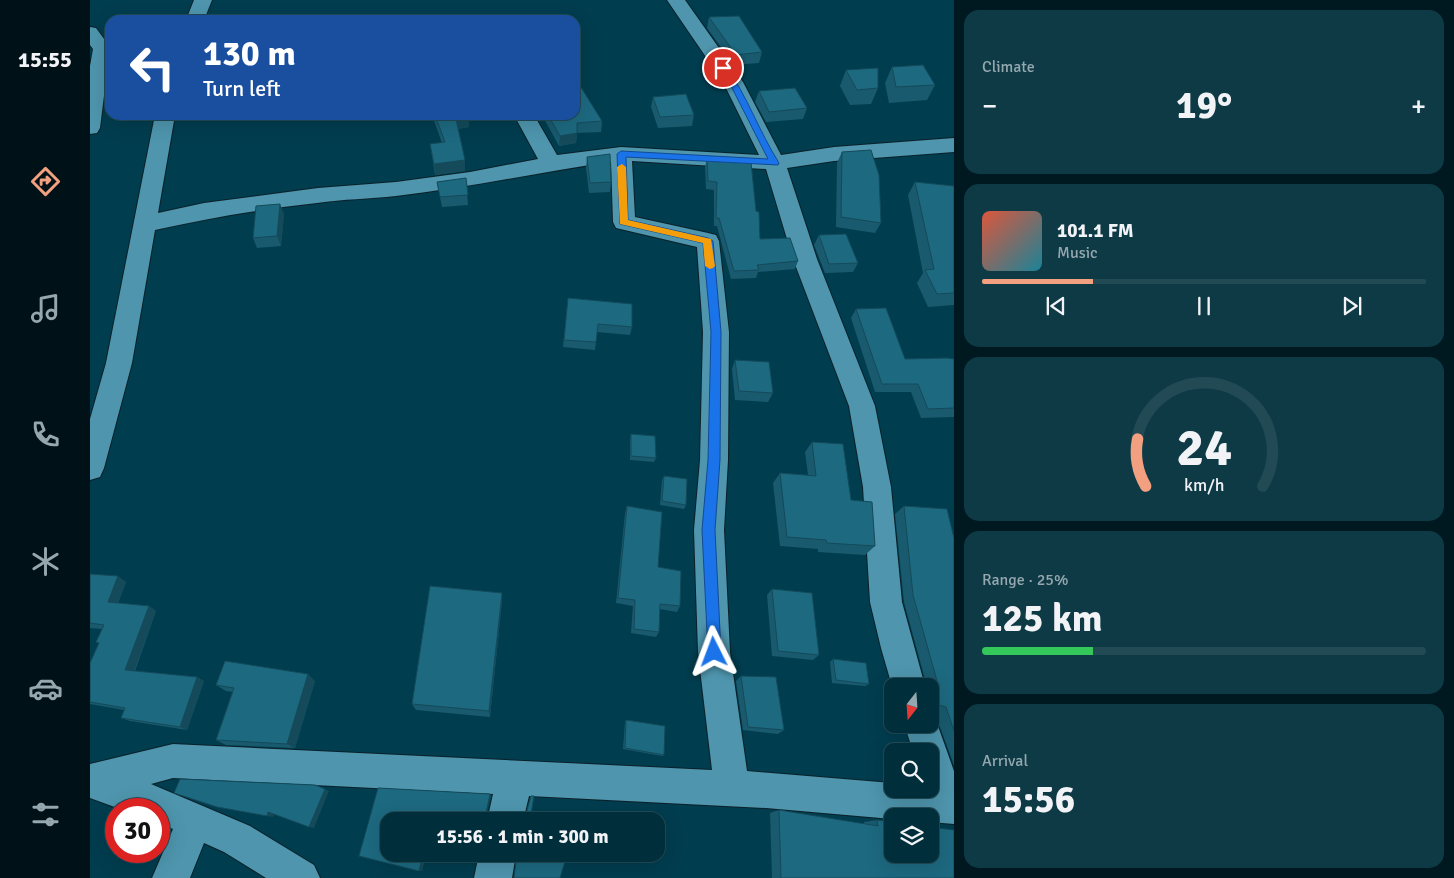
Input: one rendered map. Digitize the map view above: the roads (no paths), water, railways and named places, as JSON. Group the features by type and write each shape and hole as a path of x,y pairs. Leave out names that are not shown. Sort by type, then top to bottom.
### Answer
{"street":[{"path":"197,15 203,0"},
{"path":"676,0 733,82 764,146 775,163 805,259 862,406 877,487 886,602 908,678"},
{"path":"90,32 102,49 90,128"},
{"path":"90,468 119,363 164,120"},
{"path":"527,120 551,163"},
{"path":"145,224 204,211 318,195 396,189 470,180 551,163 621,154 775,163 834,154 954,145"},
{"path":"621,154 624,222 708,241 716,332 714,460 708,530 714,652 732,788"},
{"path":"92,781 173,760 732,788 951,806 924,733"},
{"path":"507,812 515,778"},
{"path":"92,781 168,808 237,839 301,878"},
{"path":"171,878 195,820"},
{"path":"493,878 496,862"}]}
